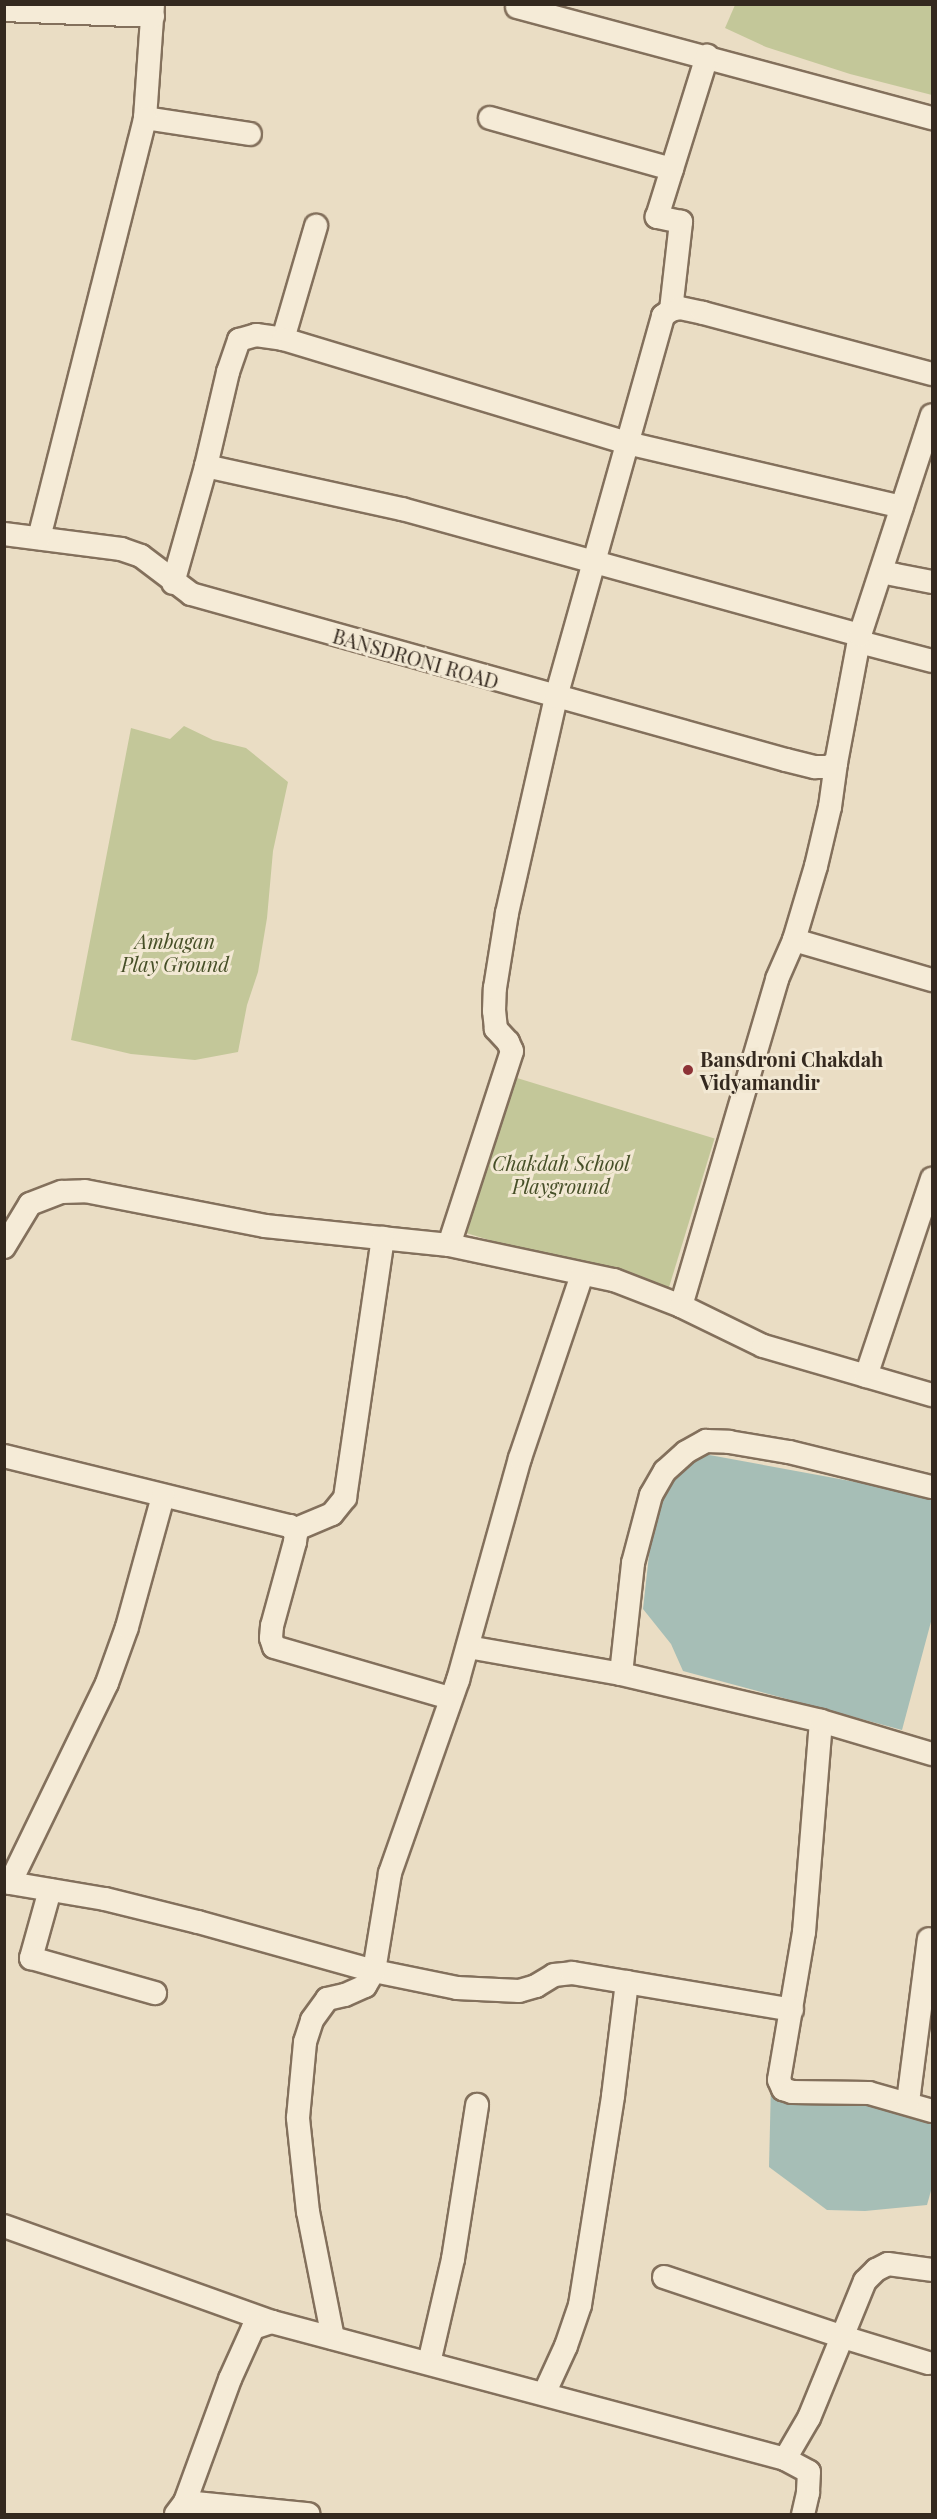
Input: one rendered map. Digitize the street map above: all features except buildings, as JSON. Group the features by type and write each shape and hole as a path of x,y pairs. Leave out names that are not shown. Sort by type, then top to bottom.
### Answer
{"street":[{"path":"517,7 933,118"},
{"path":"4,10 153,10 145,118 39,538"},
{"path":"671,310 681,222 657,218 707,56"},
{"path":"145,118 250,134"},
{"path":"490,118 672,169"},
{"path":"283,339 316,226"},
{"path":"449,1245 510,1056 511,1047 496,1029 494,1023 495,988 507,913 556,697 663,316 671,310 680,308 933,374"},
{"path":"173,583 206,466 228,372 239,340 256,335 283,339 627,443 902,507"},
{"path":"681,1306 777,979 794,940 828,817 859,639 933,415"},
{"path":"206,466 402,509 933,661"},
{"name":"BANSDRONI ROAD","path":"4,534 121,549 141,556 173,583 191,594 786,760 815,767 827,767 836,763"},
{"path":"881,572 933,582"},
{"path":"794,940 933,980"},
{"path":"866,1376 933,1179"},
{"path":"4,1247 30,1204 62,1192 85,1191 265,1226 449,1245 614,1280 681,1306 763,1346 933,1395"},
{"path":"294,1530 332,1514 345,1498 383,1238"},
{"path":"333,2338 308,2212 298,2118 305,2042 312,2020 327,1999 345,1995 365,1986 374,1971 390,1873 468,1647 520,1458 582,1275"},
{"path":"621,1674 633,1563 651,1496 665,1471 686,1452 706,1441 729,1442 789,1452 933,1487"},
{"path":"4,1456 290,1526 294,1530 295,1542 272,1626 271,1638 274,1647 450,1698"},
{"path":"162,1496 127,1627 107,1683 7,1883 105,1899 198,1922 374,1971 457,1988 519,1991 536,1986 554,1975 572,1973 792,2010"},
{"path":"468,1647 621,1674 932,1750"},
{"path":"821,1722 804,1932 779,2080 783,2089 792,2092 869,2093 908,2102 933,2111"},
{"path":"50,1890 31,1958 155,1993"},
{"path":"908,2102 929,1939"},
{"path":"544,2394 566,2346 580,2305 613,2096 627,1982"},
{"path":"429,2363 453,2259 477,2105"},
{"path":"4,2226 272,2322 784,2459 809,2472 808,2493 803,2514"},
{"path":"784,2459 809,2418 865,2281 876,2270 888,2264 933,2270"},
{"path":"664,2277 843,2337 928,2362"},
{"path":"272,2322 253,2328 230,2379 180,2508 308,2514"}],"green space":[{"path":"735,5 932,5 932,95 850,74 766,47 725,28"},
{"name":"Ambagan Play Ground","path":"184,726 213,740 246,748 288,782 273,851 267,918 258,972 247,1005 238,1052 195,1060 131,1054 71,1040 131,728 170,739"},
{"name":"Chakdah School Playground","path":"507,1075 715,1138 667,1294 459,1231"}],"water":[{"path":"693,1452 932,1496 932,1618 902,1730 683,1671 671,1644 643,1609 655,1501"},
{"path":"771,2084 932,2114 932,2187 927,2205 865,2211 827,2210 769,2167"}],"place":[{"name":"Bansdroni Chakdah Vidyamandir","path":"688,1070"}]}
